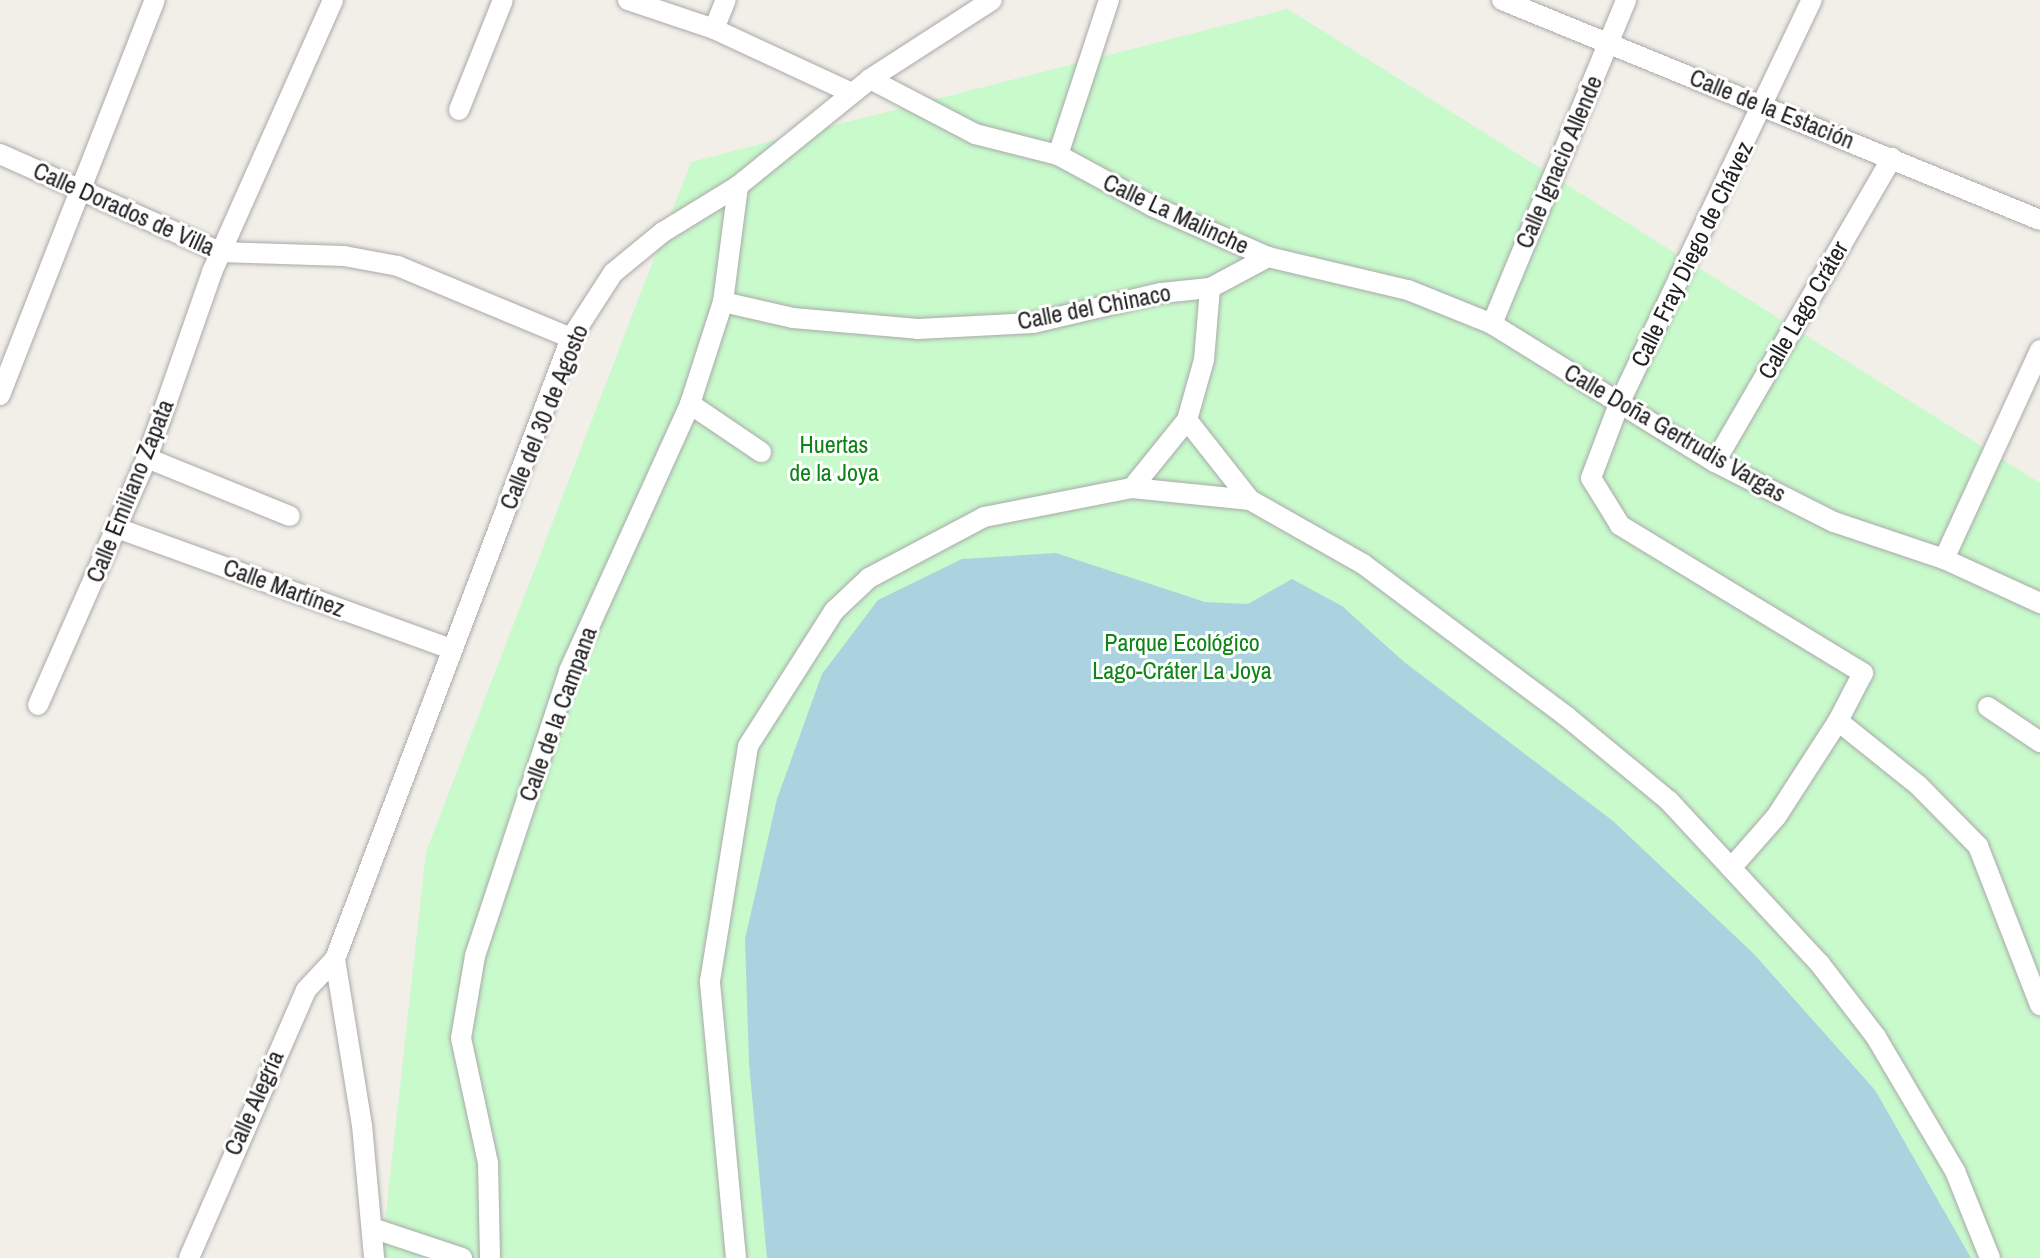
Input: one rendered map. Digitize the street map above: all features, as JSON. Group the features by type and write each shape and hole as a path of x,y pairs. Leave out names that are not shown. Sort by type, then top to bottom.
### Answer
{"street":[{"path":"0,395 155,0"},
{"name":"Calle Emiliano Zapata","path":"38,705 147,458 220,252 333,0"},
{"path":"459,110 503,0"},
{"path":"628,0 714,29 852,93"},
{"path":"714,29 726,0"},
{"name":"Calle del 30 de Agosto","path":"335,959 571,338 613,273 663,232 738,186 870,79 992,0"},
{"path":"1058,155 1109,0"},
{"name":"Calle de la Estación","path":"1502,0 1764,104 2040,220"},
{"name":"Calle Ignacio Allende","path":"1492,324 1626,0"},
{"name":"Calle Fray Diego de Chávez","path":"1812,0 1619,404 1591,478 1606,509 1620,525 1863,673 1838,721"},
{"name":"Calle La Malinche","path":"870,79 975,134 1058,155 1152,206 1268,257 1408,290 1492,324"},
{"name":"Calle Dorados de Villa","path":"0,154 220,252 344,256 398,266 571,338"},
{"name":"Calle Lago Cráter","path":"1715,462 1892,158"},
{"name":"Calle de la Campana","path":"490,1258 488,1163 461,1038 475,956 569,671 690,404 723,302 738,186"},
{"name":"Calle del Chinaco","path":"723,302 793,318 918,329 1033,323 1161,293 1210,288 1268,257"},
{"path":"1132,488 1187,420 1204,360 1210,288"},
{"name":"Calle Doña Gertrudis Vargas","path":"1492,324 1715,462 1834,522 1944,559 2040,603"},
{"path":"1944,559 2040,350"},
{"path":"690,404 761,452"},
{"path":"1187,420 1250,500 1363,564 1553,706 1669,801 1820,964 1876,1037 1955,1171 1990,1258"},
{"path":"147,458 290,516"},
{"path":"736,1258 710,981 748,746 834,611 869,578 984,517 1132,488 1250,500"},
{"name":"Calle Martínez","path":"117,528 452,649"},
{"path":"1988,707 2040,742"},
{"path":"1732,867 1776,817 1838,721 1918,785 1978,846 2040,1005"},
{"path":"335,959 374,1258"},
{"name":"Calle Alegría","path":"189,1258 306,990 335,959"},
{"path":"372,1228 462,1258"}],"green space":[{"name":"Parque Ecológico Lago-Cráter La Joya","path":"1288,9 2040,483 2040,1258 381,1258 426,852 691,162"}],"water":[{"path":"1056,553 1205,602 1248,604 1292,579 1342,606 1403,661 1613,821 1754,954 1875,1090 1971,1258 767,1258 749,1063 745,939 777,799 822,674 878,600 962,559"}],"park label":[{"name":"Huertas de la Joya","path":"834,459"}]}
